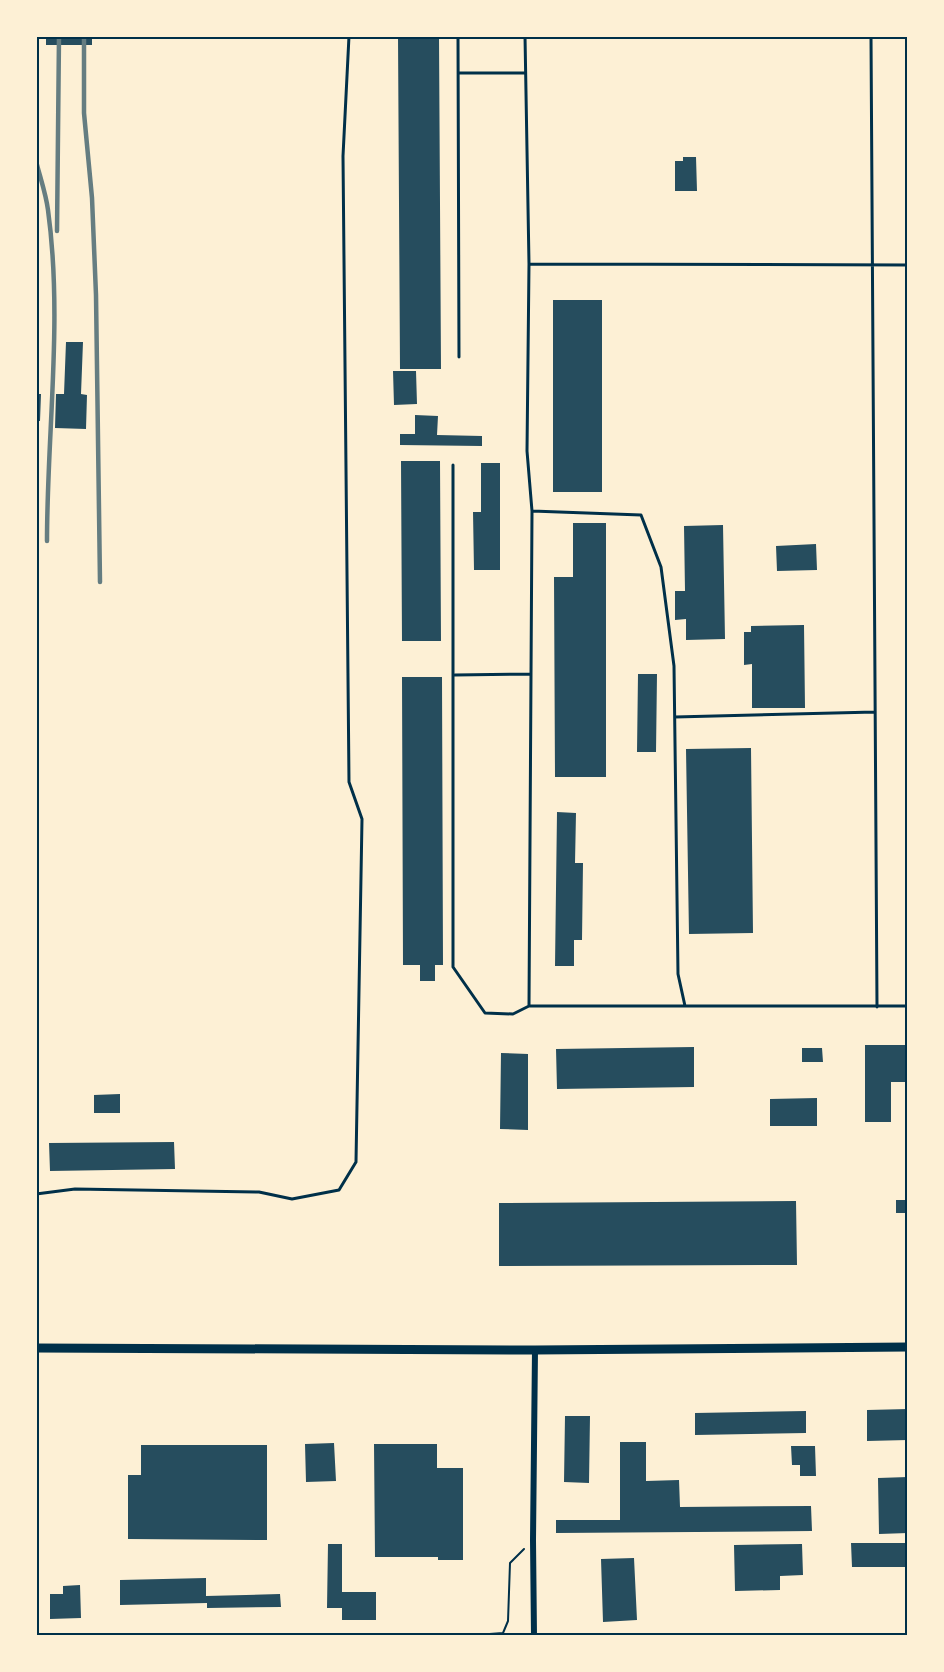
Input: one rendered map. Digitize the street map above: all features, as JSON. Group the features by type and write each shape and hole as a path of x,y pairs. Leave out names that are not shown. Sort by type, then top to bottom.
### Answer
{"main road":[{"path":"36,1348 535,1350 908,1347"}],"street":[{"path":"534,1636 535,1350"}],"lane":[{"path":"36,1194 75,1189 259,1192 292,1199 339,1190 356,1162 362,819 349,782 343,156 349,36"},
{"path":"458,36 459,357"},
{"path":"525,36 529,264 527,451 532,511 529,1006"},
{"path":"871,36 877,1006"},
{"path":"459,73 525,73"},
{"path":"529,264 908,265"},
{"path":"453,465 453,967 486,1013 513,1014 529,1006 908,1006"},
{"path":"532,511 641,515 661,567 674,666 678,974 685,1006"},
{"path":"454,675 531,674"},
{"path":"675,717 875,712"}],"path":[{"path":"462,1636 503,1633 508,1621 510,1563 533,1540"}],"building":[{"path":"46,36 92,36 92,45 46,45"},
{"path":"398,36 439,36 441,369 400,369"},
{"path":"683,157 696,157 697,191 675,191 675,161 683,161"},
{"path":"553,300 602,300 602,492 553,492"},
{"path":"66,342 83,342 81,394 87,395 86,429 55,428 56,394 64,394"},
{"path":"393,371 416,371 417,404 394,405"},
{"path":"36,394 41,394 40,421 36,421"},
{"path":"415,415 438,416 437,435 482,436 482,446 400,445 400,434 415,434"},
{"path":"401,461 440,461 441,641 402,641"},
{"path":"481,463 500,463 500,570 474,570 473,512 481,512"},
{"path":"573,523 606,523 606,777 555,777 554,577 573,577"},
{"path":"723,525 725,639 686,640 686,619 675,620 675,591 685,591 684,526"},
{"path":"816,544 817,570 777,571 776,546"},
{"path":"804,625 805,708 752,708 752,664 744,665 744,632 751,632 751,626"},
{"path":"638,674 657,674 656,752 637,752"},
{"path":"402,677 442,677 443,965 435,965 435,981 420,981 420,965 403,965"},
{"path":"751,748 753,933 689,934 686,749"},
{"path":"557,812 576,813 575,863 583,863 582,940 574,940 574,966 555,966"},
{"path":"865,1045 908,1045 908,1082 891,1082 891,1122 865,1122"},
{"path":"694,1047 694,1087 557,1089 556,1049"},
{"path":"802,1048 822,1048 823,1062 802,1062"},
{"path":"501,1053 528,1054 528,1130 500,1129"},
{"path":"120,1094 120,1113 94,1113 94,1095"},
{"path":"817,1098 817,1126 770,1126 770,1099"},
{"path":"174,1142 175,1169 50,1171 49,1143"},
{"path":"896,1200 908,1200 908,1213 896,1213"},
{"path":"796,1201 797,1265 499,1266 499,1203"},
{"path":"908,1409 908,1440 867,1441 867,1410"},
{"path":"806,1411 806,1433 695,1435 695,1413"},
{"path":"565,1416 590,1416 589,1483 564,1482"},
{"path":"620,1442 646,1442 646,1481 679,1480 680,1507 811,1506 812,1531 556,1533 556,1520 620,1520"},
{"path":"334,1443 336,1481 306,1482 305,1444"},
{"path":"374,1444 437,1444 437,1468 463,1468 463,1560 438,1560 438,1557 375,1557"},
{"path":"141,1445 267,1445 267,1540 128,1539 128,1475 141,1475"},
{"path":"791,1446 815,1446 816,1476 800,1476 800,1465 792,1465"},
{"path":"908,1477 908,1533 879,1534 878,1478"},
{"path":"851,1543 908,1543 908,1567 852,1567"},
{"path":"328,1544 342,1544 342,1592 376,1592 376,1620 342,1620 342,1608 327,1608"},
{"path":"802,1544 803,1575 780,1576 780,1590 735,1591 734,1545"},
{"path":"634,1558 637,1620 603,1622 601,1559"},
{"path":"206,1578 206,1596 280,1594 281,1607 207,1608 207,1603 120,1605 120,1580"},
{"path":"80,1585 81,1618 50,1619 50,1594 63,1594 63,1586"}],"railway":[{"path":"57,231 59,36"},
{"path":"84,36 84,113 92,198 96,295 100,582"},
{"path":"36,161 48,210 54,292 47,541"}]}
